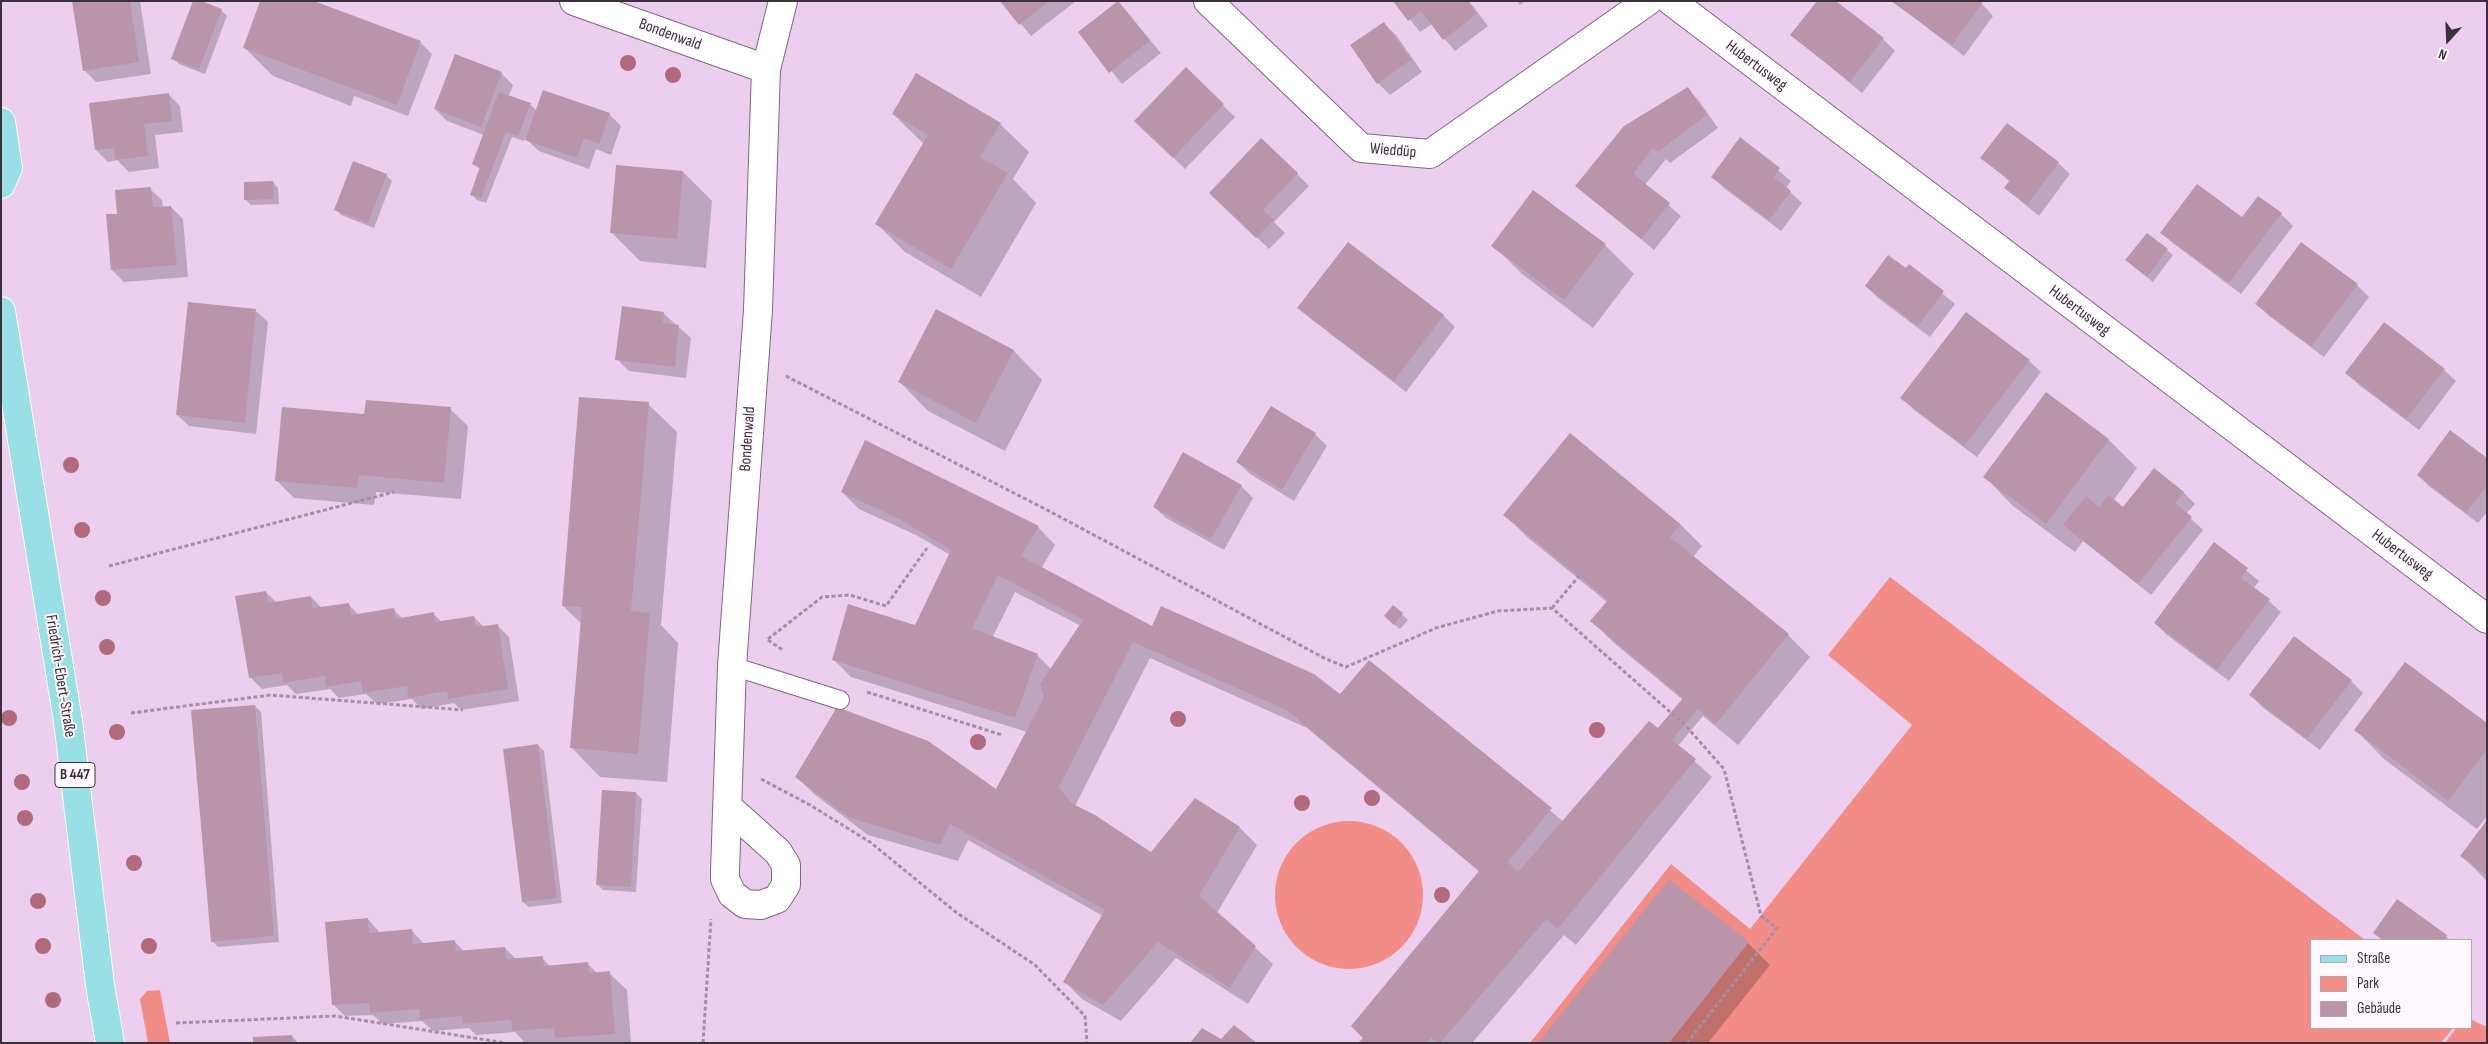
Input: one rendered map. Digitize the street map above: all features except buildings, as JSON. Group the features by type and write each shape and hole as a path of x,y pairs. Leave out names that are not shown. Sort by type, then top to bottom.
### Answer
{"main road":[{"path":"1,122 8,168 1,184"},
{"name":"Friedrich-Ebert-Straße","path":"1,311 68,720 99,975 110,1043"}],"street":[{"name":"Bondenwald","path":"574,1 766,69"},
{"name":"Bondenwald","path":"729,808 778,852 786,865 787,879 777,899 761,906 745,904 732,894 725,879 729,808 727,768 732,666 754,359 766,69 783,1"},
{"name":"Wieddüp","path":"1208,1 1361,148 1430,154 1648,1"},
{"name":"Hubertusweg","path":"1672,1 2487,619"}],"lane":[{"path":"732,666 840,700"}],"path":[{"path":"754,359 1040,507 1326,659 1346,667 1436,628 1498,610 1552,608 1685,725 1724,769 1761,916 1777,928 1686,1043"},
{"path":"109,566 394,492"},
{"path":"767,640 822,597 850,595 886,606 927,548"},
{"path":"1552,608 1579,576"},
{"path":"131,713 271,695 463,710"},
{"path":"727,768 766,780 870,842 957,912 1035,966 1085,1016 1087,1043"},
{"path":"703,1043 711,917 725,870"},
{"path":"176,1023 336,1016 506,1043"}],"green space":[{"path":"1890,577 2364,939 2310,939 2310,1029 2452,1029 2441,1043 1530,1043 1671,864 1750,929 1912,725 1828,655"},
{"path":"1349,821 1377,827 1401,843 1417,867 1423,895 1417,923 1401,947 1377,963 1349,969 1321,963 1297,947 1281,923 1275,895 1281,867 1297,843 1321,827"},
{"path":"160,990 170,1043 148,1043 140,999 147,991"},
{"path":"2473,1020 2487,1027 2487,1043 2445,1043 2455,1029 2473,1029"}]}
